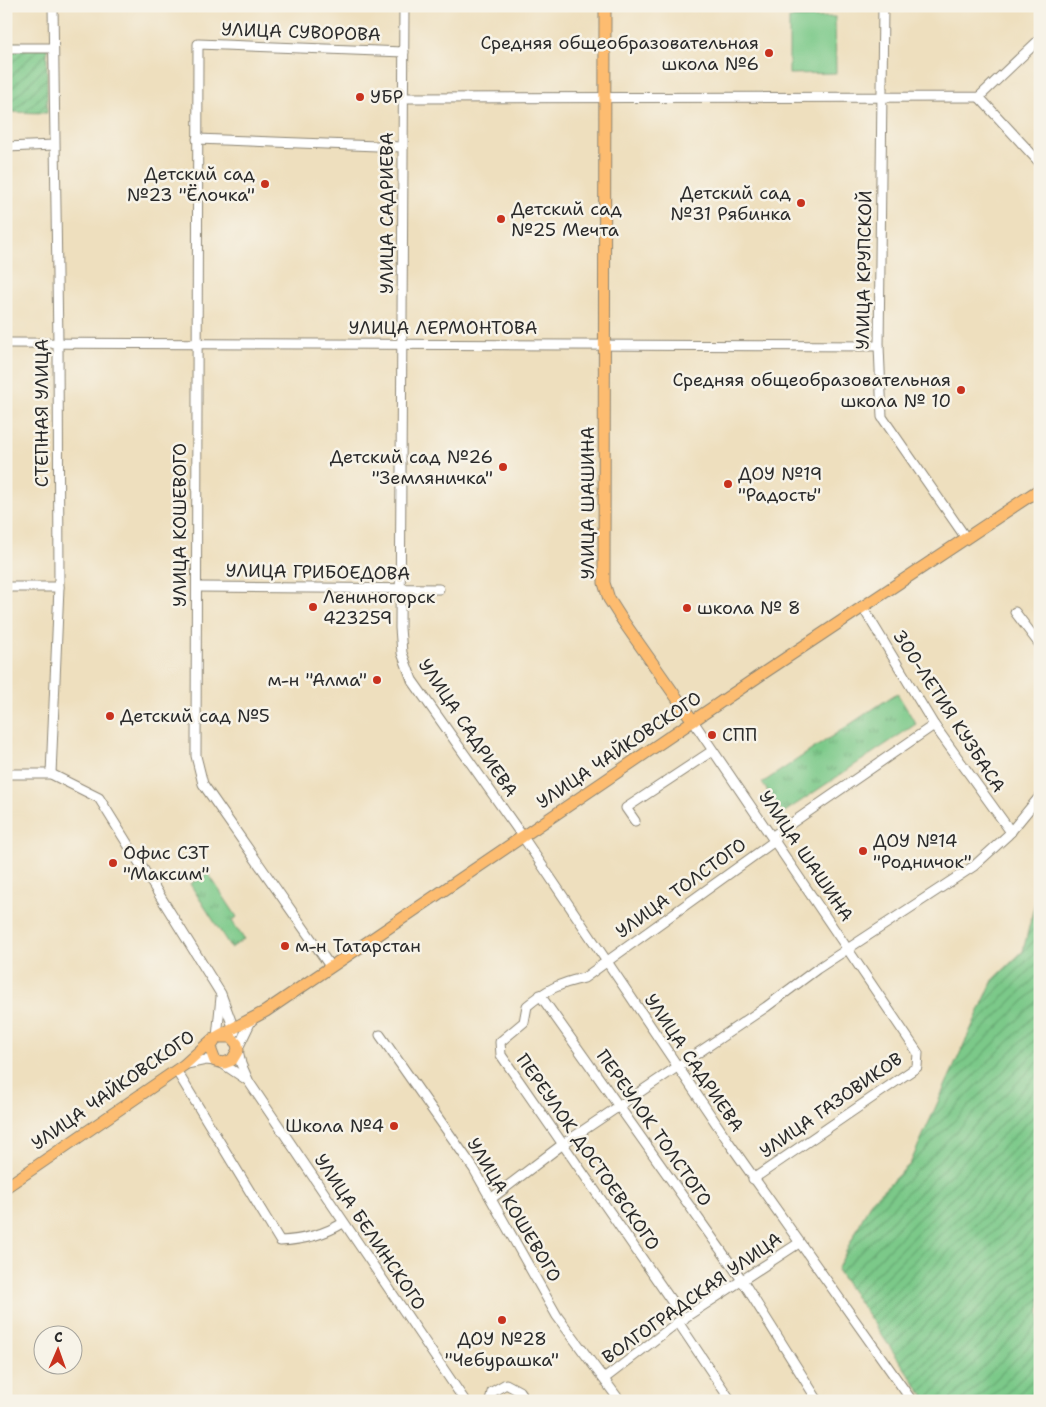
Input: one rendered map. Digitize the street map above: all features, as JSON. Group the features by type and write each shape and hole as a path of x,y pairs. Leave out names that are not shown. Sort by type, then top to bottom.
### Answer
{"main road":[{"name":"УЛИЦА ШАШИНА","path":"605,6 604,583 609,599 623,621 693,721"},
{"name":"УЛИЦА ЧАЙКОВСКОГО","path":"6,1187 180,1068 216,1037 255,1018 862,606 1040,489"},
{"path":"216,1037 230,1037 238,1049 232,1060 218,1062 210,1048 216,1037"}],"street":[{"name":"СТЕПНАЯ УЛИЦА","path":"52,774 59,587 58,343 53,6"},
{"name":"УЛИЦА САДРИЕВА","path":"404,6 401,644 405,667 412,680 523,837 754,1179 912,1401"},
{"name":"УЛИЦА КРУПСКОЙ","path":"883,6 879,346 882,417 966,538"},
{"path":"404,98 979,98 1040,39"},
{"name":"УЛИЦА СУВОРОВА","path":"198,44 404,52"},
{"name":"УЛИЦА КОШЕВОГО","path":"198,44 196,139 196,732 198,770 208,791 330,966"},
{"path":"6,48 54,48"},
{"path":"979,98 1040,163"},
{"path":"196,139 403,147"},
{"path":"6,146 54,145"},
{"name":"УЛИЦА ЛЕРМОНТОВА","path":"6,343 879,346"},
{"path":"6,587 59,587"},
{"name":"УЛИЦА ГРИБОЕДОВА","path":"197,587 439,589"},
{"name":"300-ЛЕТИЯ КУЗБАСА","path":"862,606 934,725 1011,832"},
{"path":"1015,612 1040,645"},
{"name":"УЛИЦА ШАШИНА","path":"693,721 918,1053"},
{"name":"УЛИЦА ТОЛСТОГО","path":"606,962 774,838 934,725"},
{"path":"635,821 626,808 712,751"},
{"path":"6,774 52,774 99,798 221,994 234,1028 241,1064 249,1082"},
{"path":"492,1198 563,1144 678,1068 847,949 974,866 1011,832 1040,796"},
{"name":"ПЕРЕУЛОК ДОСТОЕВСКОГО","path":"606,962 584,978 560,983 540,995 527,1006 524,1022 500,1042 501,1055 681,1320 731,1401"},
{"path":"216,1037 221,994"},
{"name":"ПЕРЕУЛОК ТОЛСТОГО","path":"540,995 742,1280 818,1401"},
{"path":"238,1049 250,1023 255,1018"},
{"name":"УЛИЦА КОШЕВОГО","path":"380,1035 474,1169 558,1316 620,1401"},
{"name":"УЛИЦА ГАЗОВИКОВ","path":"754,1179 917,1067 918,1053"},
{"path":"249,1082 218,1062 206,1060 180,1068 280,1241 298,1240 334,1229 344,1223"},
{"name":"УЛИЦА БЕЛИНСКОГО","path":"249,1082 465,1401"},
{"name":"ВОЛГОГРАДСКАЯ УЛИЦА","path":"604,1379 681,1320 799,1243"},
{"path":"490,1401 492,1392 506,1384 519,1391 526,1401"}],"green space":[{"path":"835,17 836,73 789,74 789,18"},
{"path":"6,43 47,44 47,113 6,112"},
{"path":"897,693 916,724 783,813 762,783"},
{"path":"208,873 237,917 232,921 244,939 231,948 190,884"},
{"path":"1040,883 1040,1401 927,1401 837,1270 871,1201 910,1164 993,980 1023,951"}],"place":[{"name":"Средняя общеобразовательная школа №6","path":"769,53"},
{"name":"УБР","path":"360,97"},
{"name":"Детский сад №23 \"Ёлочка\"","path":"265,184"},
{"name":"Детский сад №31 Рябинка","path":"801,203"},
{"name":"Детский сад №25 Мечта","path":"501,219"},
{"name":"Средняя общеобразовательная школа № 10","path":"961,390"},
{"name":"Детский сад №26 \"Земляничка\"","path":"503,467"},
{"name":"ДОУ №19 \"Радость\"","path":"728,484"},
{"name":"Лениногорск 423259","path":"313,607"},
{"name":"школа № 8","path":"687,608"},
{"name":"м-н \"Алма\"","path":"377,680"},
{"name":"Детский сад №5","path":"110,716"},
{"name":"СПП","path":"712,735"},
{"name":"ДОУ №14 \"Родничок\"","path":"863,851"},
{"name":"Офис СЗТ \"Максим\"","path":"113,863"},
{"name":"м-н Татарстан","path":"285,946"},
{"name":"Школа №4","path":"394,1126"},
{"name":"ДОУ №28 \"Чебурашка\"","path":"502,1320"}]}
